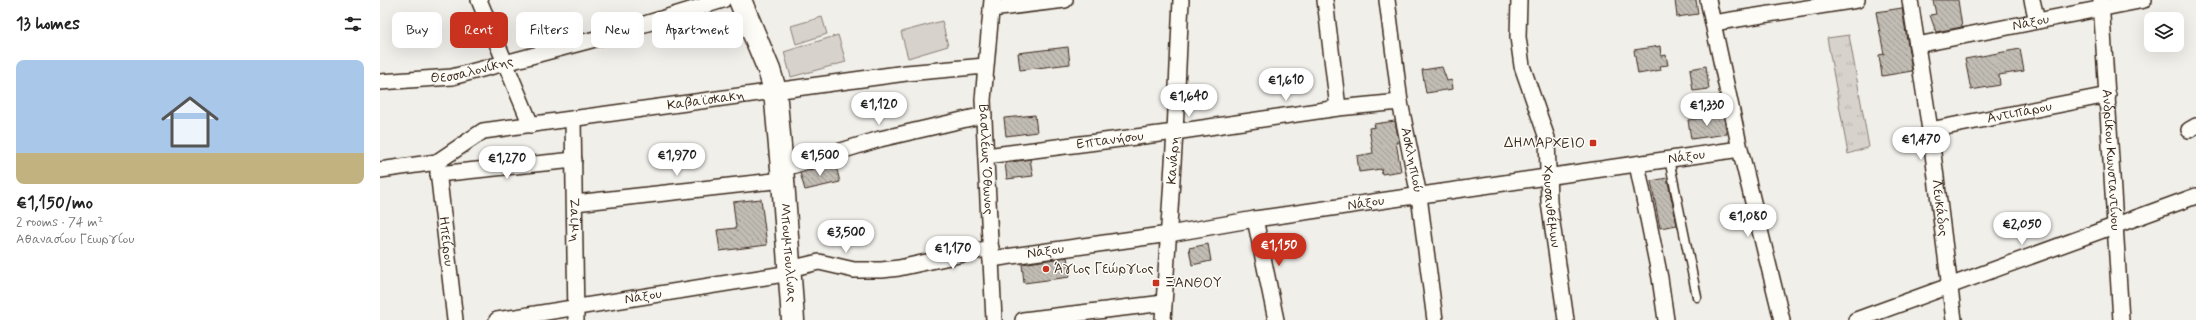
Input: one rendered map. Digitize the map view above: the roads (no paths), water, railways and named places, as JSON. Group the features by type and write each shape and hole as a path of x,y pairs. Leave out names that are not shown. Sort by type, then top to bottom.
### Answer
{"street":[{"path":"479,0 531,125"},
{"name":"Θεσσαλονίκης","path":"380,82 452,77 599,38 723,0"},
{"name":"Μπουμπουλίνας","path":"740,0 769,70 775,90 783,174 793,320"},
{"path":"991,5 1065,0"},
{"name":"Κανάρη","path":"1163,320 1175,132 1181,0"},
{"path":"1325,0 1338,108"},
{"name":"Ασκληπιού","path":"1387,0 1400,102 1419,196 1435,320"},
{"name":"Χρυσανθέμων","path":"1519,0 1519,51 1526,80 1545,128 1549,155 1549,202 1566,320"},
{"path":"1708,0 1740,149 1782,320"},
{"path":"1713,23 1857,0"},
{"name":"Λευκάδος","path":"1910,0 1930,130 1954,320"},
{"path":"2032,0 2037,21"},
{"name":"Νάξου","path":"1917,45 2037,21 2101,4 2144,0"},
{"name":"Ανδρίκου Κωνσταντίνου","path":"2101,4 2108,95 2121,320"},
{"name":"Βασιλέως Όθωνος","path":"991,5 985,66 984,115 994,320"},
{"name":"Καβαϊσκακη","path":"438,168 483,131 906,73 985,66"},
{"name":"Αντιπάρου","path":"1930,130 2108,95"},
{"name":"Επτανήσου","path":"986,156 1175,132 1338,108 1400,102"},
{"path":"575,203 783,174 880,140 984,115"},
{"name":"Ζαΐμη","path":"573,119 576,314"},
{"name":"Νάξου","path":"497,320 576,314 789,271 819,262 863,271 899,268 991,253 1169,234 1255,219 1740,149"},
{"path":"380,170 574,160"},
{"path":"1637,164 1660,278 1666,320"},
{"name":"Ηπείρου","path":"438,168 455,320"},
{"path":"1856,320 1951,287 2196,196"},
{"path":"1255,219 1276,320"},
{"path":"1023,320 1164,303"}],"lane":[{"path":"1669,159 1697,297"}],"place":[{"name":"ΔΗΜΑΡΧΕΙΟ","path":"1593,143"},
{"name":"Άγιος Γεώργιος","path":"1046,269"},
{"name":"ΞΑΝΘΟΥ","path":"1156,283"}]}
